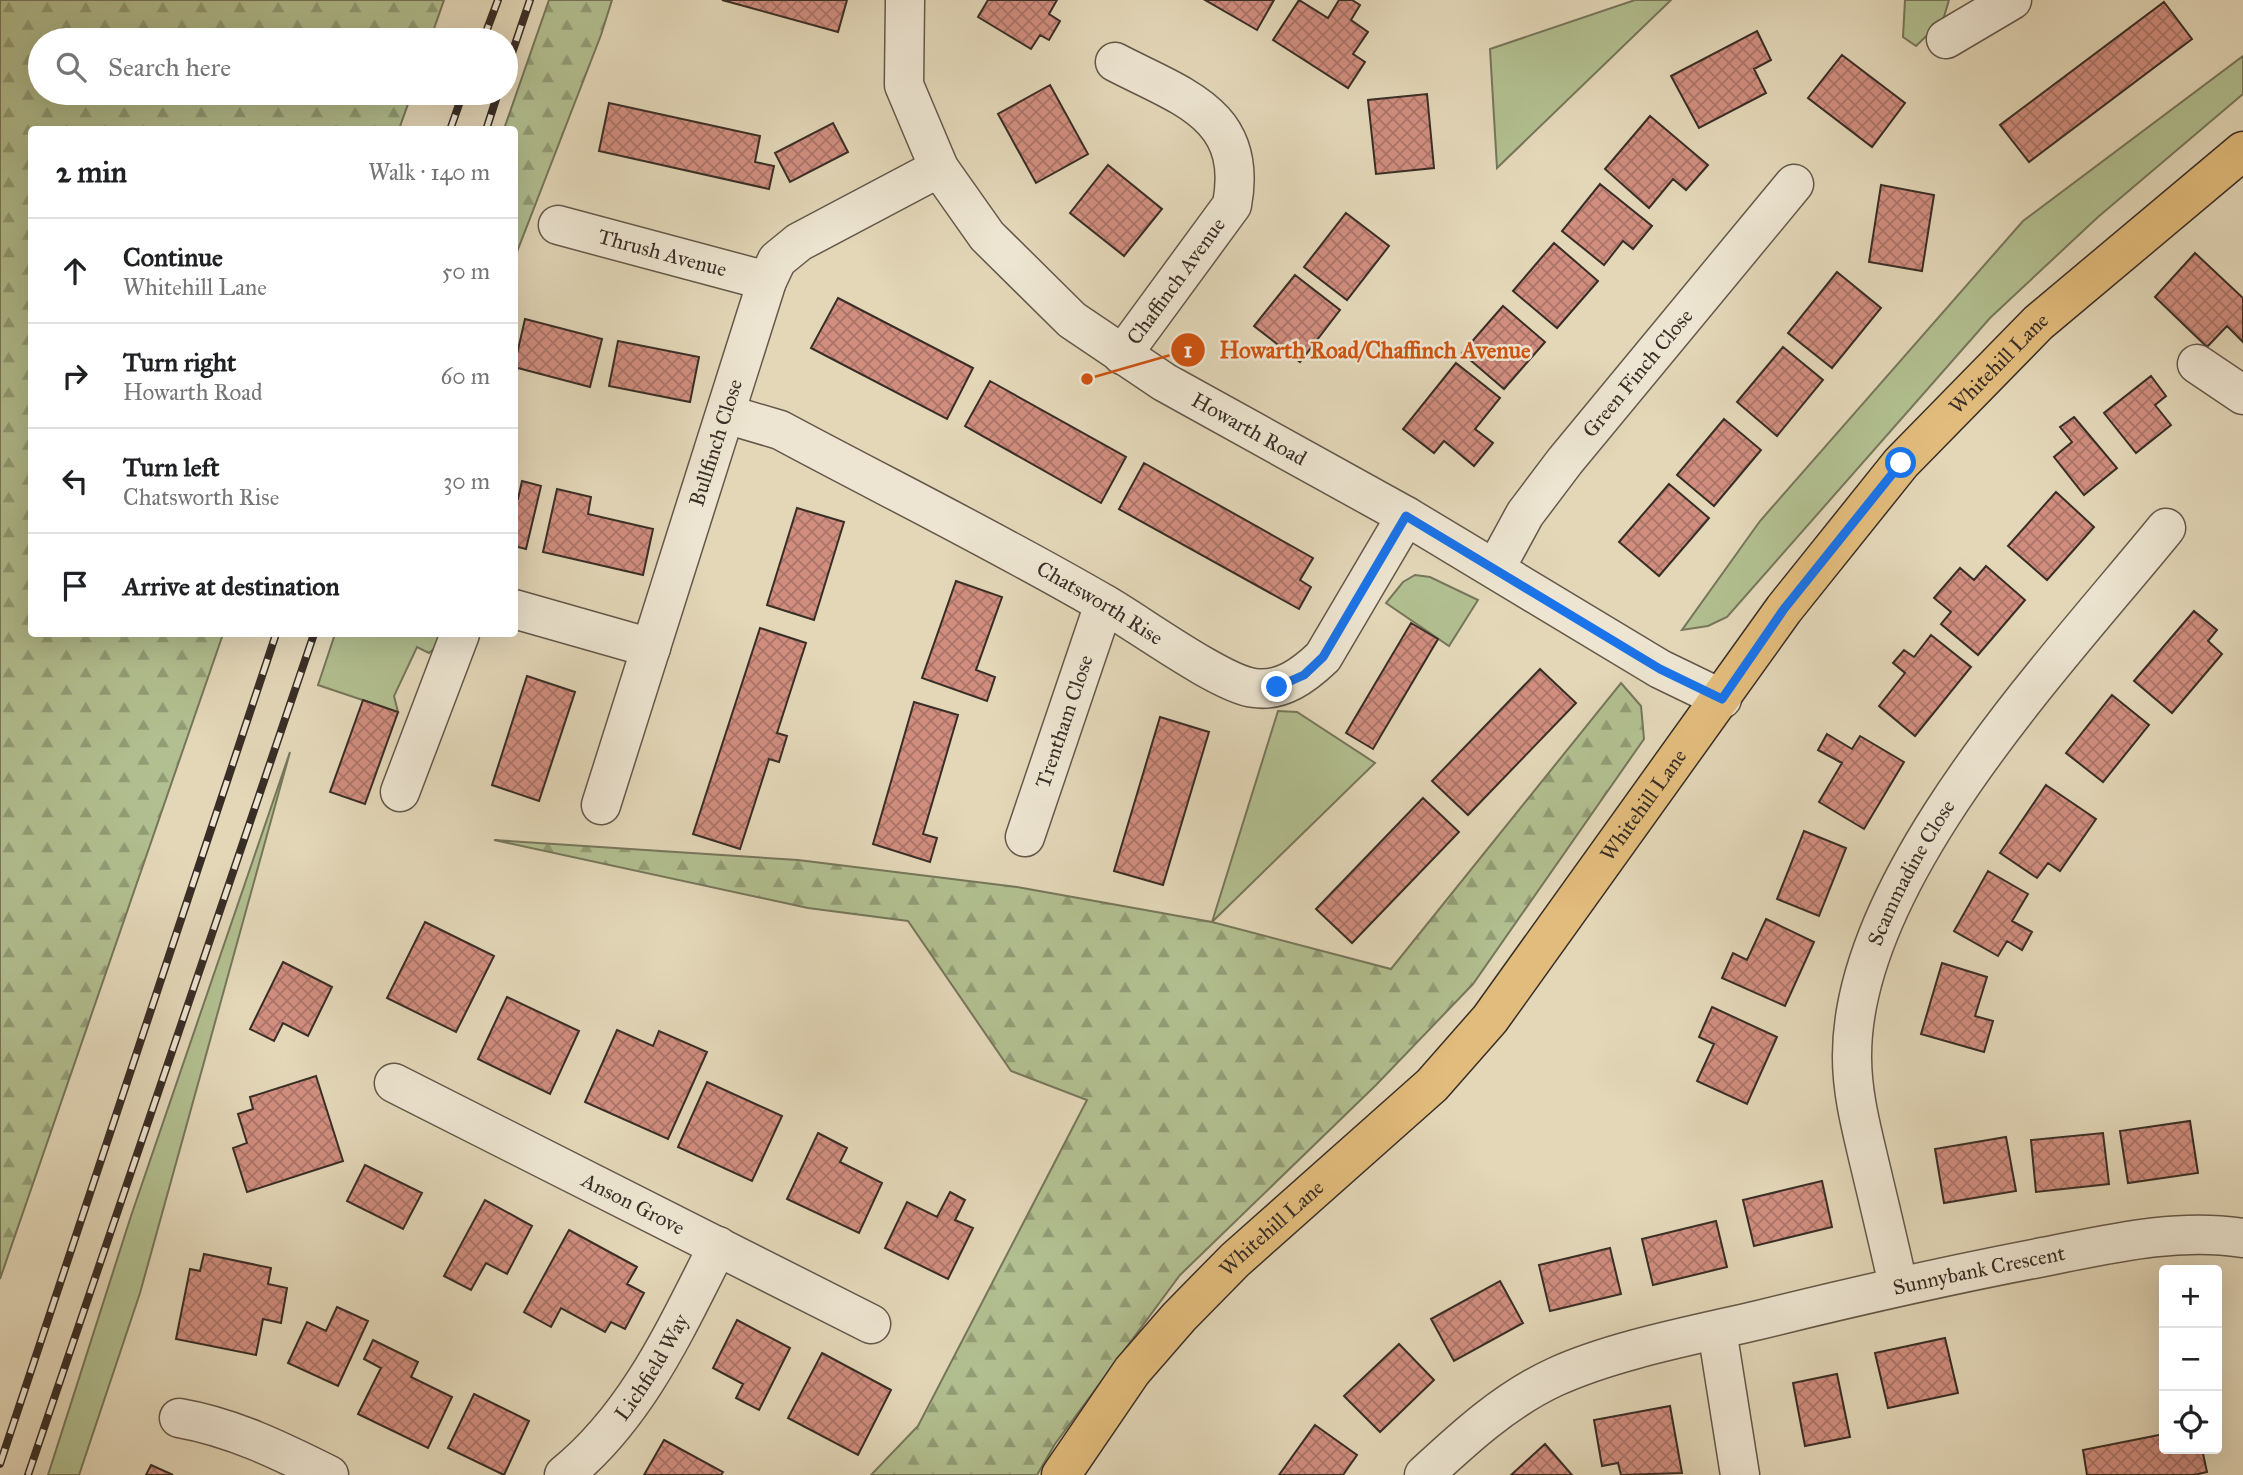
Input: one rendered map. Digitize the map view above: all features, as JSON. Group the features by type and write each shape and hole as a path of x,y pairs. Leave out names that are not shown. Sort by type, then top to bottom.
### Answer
{"main road":[{"name":"Whitehill Lane","path":"1061,1475 1132,1371 1179,1317 1236,1259 1424,1093 1490,1019 1784,609 1854,520 1954,406 2038,323 2243,151"}],"street":[{"name":"Howarth Road","path":"905,0 904,85 939,168 987,236 1032,284 1072,320 1164,382 1406,516 1660,669 1722,699"},
{"path":"1946,39 2011,0"},
{"name":"Chaffinch Avenue","path":"1115,62 1202,107 1223,132 1234,157 1237,181 1232,205 1122,355"},
{"name":"Bullfinch Close","path":"601,805 767,281 777,260 799,242 939,168"},
{"name":"Green Finch Close","path":"1496,569 1525,514 1565,461 1794,184"},
{"name":"Thrush Avenue","path":"558,225 767,281"},
{"path":"2197,364 2243,395"},
{"name":"Chatsworth Rise","path":"726,414 779,430 1104,604 1229,679 1253,688 1277,687 1304,675 1323,657 1406,516"},
{"name":"Scammadine Close","path":"1898,1285 1856,1102 1852,1058 1855,1014 1865,968 1905,878 1943,812 2007,724 2166,528"},
{"name":"Trentham Close","path":"1025,837 1104,604"},
{"path":"518,610 651,648"},
{"path":"400,792 459,637"},
{"name":"Anson Grove","path":"394,1083 871,1324"},
{"name":"Sunnybank Crescent","path":"1424,1475 1472,1432 1521,1395 1557,1376 1717,1330 1898,1285 2108,1259 2174,1235 2243,1238"},
{"name":"Lichfield Way","path":"564,1475 609,1431 644,1387 718,1246"},
{"path":"1717,1330 1740,1475"},
{"path":"179,1418 208,1423 247,1437 329,1475"}],"green space":[{"path":"0,0 444,0 434,28 28,28 28,105 408,105 400,126 28,126 28,637 222,637 0,1279"},
{"path":"549,0 612,0 518,249 518,126 505,126 512,105 518,105 518,89"},
{"path":"1635,0 1671,0 1497,168 1490,49"},
{"path":"1905,0 1949,0 1943,20 1916,46 1903,37"},
{"path":"2243,56 2243,94 2098,217 1990,318 1727,617 1708,626 1682,630 1760,521 2023,221"},
{"path":"1415,575 1430,577 1478,600 1449,646 1386,603 1403,582"},
{"path":"334,637 442,637 440,644 429,653 417,647 394,696 398,712 318,685"},
{"path":"1621,683 1641,706 1644,739 1473,984 1376,1085 1180,1275 1055,1444 1037,1475 871,1475 918,1426 1087,1100 1011,1071 908,921 808,908 494,840 798,860 1017,887 1212,922 1391,969"},
{"path":"1278,711 1297,712 1375,763 1212,922"},
{"path":"290,752 140,1293 79,1475 48,1475 131,1216"}],"building":[{"path":"722,0 847,0 838,32"},
{"path":"988,0 1057,0 1049,14 1060,21 1049,40 1040,35 1031,49 978,17"},
{"path":"1205,0 1274,0 1257,30"},
{"path":"1299,0 1328,18 1339,0 1352,0 1360,5 1351,20 1368,32 1353,54 1365,62 1348,88 1273,40"},
{"path":"2164,2 2192,39 2029,162 2000,125"},
{"path":"1757,31 1771,60 1754,69 1766,93 1699,128 1671,76"},
{"path":"1842,55 1905,103 1872,147 1808,98"},
{"path":"1050,85 1088,154 1036,183 998,114"},
{"path":"1427,94 1434,168 1376,174 1368,100"},
{"path":"609,103 760,136 755,162 774,166 769,189 599,151"},
{"path":"1650,116 1708,165 1686,190 1673,179 1649,208 1605,169"},
{"path":"833,123 848,152 790,182 775,153"},
{"path":"1108,165 1162,209 1124,256 1070,213"},
{"path":"1600,184 1652,226 1633,249 1623,241 1604,265 1562,231"},
{"path":"1881,185 1934,195 1922,271 1869,262"},
{"path":"1346,213 1389,246 1347,300 1304,267"},
{"path":"1554,243 1598,281 1557,328 1513,291"},
{"path":"2195,253 2243,298 2243,342 2227,326 2207,347 2155,297"},
{"path":"1837,272 1881,308 1832,368 1788,333"},
{"path":"1295,275 1340,310 1300,362 1254,326"},
{"path":"838,298 973,368 947,419 811,348"},
{"path":"1503,306 1545,342 1504,389 1462,353"},
{"path":"525,319 602,339 590,387 518,368 518,350"},
{"path":"618,341 699,357 690,402 609,386"},
{"path":"1783,347 1823,380 1777,436 1737,402"},
{"path":"1456,363 1500,398 1475,429 1493,443 1474,466 1444,441 1434,453 1403,429"},
{"path":"2151,376 2166,396 2155,405 2171,425 2136,453 2104,413"},
{"path":"990,381 1126,457 1101,503 965,426"},
{"path":"2074,417 2117,468 2084,495 2054,457 2072,442 2060,427"},
{"path":"1724,419 1761,450 1714,506 1677,475"},
{"path":"1144,463 1313,558 1300,580 1311,587 1299,609 1119,509"},
{"path":"522,481 541,486 526,549 518,547 518,499"},
{"path":"1669,484 1709,518 1659,576 1619,542"},
{"path":"557,489 591,497 588,514 653,529 643,575 543,552"},
{"path":"2056,492 2094,527 2047,580 2008,546"},
{"path":"797,508 844,522 814,620 767,605"},
{"path":"1986,566 2025,600 1978,655 1941,624 1951,612 1934,598 1960,568 1974,580"},
{"path":"956,581 1002,597 976,670 995,677 987,701 922,678"},
{"path":"2194,611 2217,630 2208,641 2222,654 2172,713 2134,681"},
{"path":"1411,623 1438,639 1373,749 1346,733"},
{"path":"760,628 806,643 777,733 787,736 779,762 769,759 740,849 693,834"},
{"path":"1931,635 1971,667 1915,736 1879,706 1905,673 1893,663 1904,650 1914,657"},
{"path":"1540,669 1576,703 1468,815 1432,781"},
{"path":"527,676 575,692 539,801 492,785"},
{"path":"2112,695 2149,725 2103,782 2066,753"},
{"path":"363,700 398,712 365,804 330,792"},
{"path":"914,702 958,715 923,834 937,838 930,862 873,844"},
{"path":"1160,717 1209,732 1163,885 1114,871"},
{"path":"1827,734 1852,749 1860,736 1904,762 1864,829 1819,802 1842,763 1818,750"},
{"path":"2046,785 2096,819 2060,871 2048,863 2037,878 2000,853"},
{"path":"1423,798 1459,832 1352,943 1316,909"},
{"path":"1804,831 1846,848 1819,916 1777,899"},
{"path":"1988,871 2028,894 2012,921 2032,932 2022,950 2007,941 1998,956 1954,931"},
{"path":"1766,919 1814,942 1785,1006 1722,978 1733,953 1747,960"},
{"path":"425,922 494,956 456,1032 387,998"},
{"path":"283,962 332,987 308,1036 283,1023 274,1041 250,1029"},
{"path":"1942,963 1987,977 1975,1016 1993,1021 1984,1052 1921,1034"},
{"path":"507,997 579,1031 550,1094 478,1059"},
{"path":"1712,1007 1777,1037 1747,1104 1697,1081 1714,1044 1699,1037"},
{"path":"617,1030 653,1046 659,1031 707,1052 668,1139 585,1102"},
{"path":"316,1076 343,1161 247,1192 233,1148 247,1143 238,1114 253,1109 250,1097"},
{"path":"707,1082 782,1116 752,1181 678,1147"},
{"path":"2190,1121 2198,1173 2128,1183 2120,1131"},
{"path":"818,1133 847,1148 840,1162 882,1183 859,1233 787,1199"},
{"path":"2103,1133 2109,1184 2036,1192 2031,1140"},
{"path":"2006,1137 2016,1191 1944,1203 1935,1149"},
{"path":"365,1165 422,1193 403,1229 347,1201"},
{"path":"1822,1181 1832,1227 1754,1246 1743,1200"},
{"path":"950,1192 965,1200 955,1220 973,1228 948,1279 885,1248 907,1202 937,1217"},
{"path":"485,1200 532,1226 507,1274 486,1263 471,1290 444,1276"},
{"path":"1716,1221 1727,1267 1653,1285 1642,1239"},
{"path":"569,1230 637,1267 627,1284 644,1293 625,1329 611,1322 605,1332 561,1308 551,1327 524,1312"},
{"path":"1610,1248 1621,1294 1550,1311 1539,1265"},
{"path":"204,1254 271,1268 268,1284 287,1288 281,1323 263,1319 256,1355 176,1339 190,1269 200,1271"},
{"path":"1500,1281 1523,1323 1454,1361 1431,1319"},
{"path":"337,1307 368,1321 338,1386 288,1363 307,1322 326,1331"},
{"path":"737,1320 790,1348 759,1410 736,1398 743,1384 713,1368"},
{"path":"1945,1338 1958,1393 1888,1408 1875,1353"},
{"path":"373,1340 418,1362 411,1377 452,1397 428,1448 358,1414 381,1368 364,1359"},
{"path":"1399,1344 1434,1380 1380,1432 1344,1396"},
{"path":"822,1353 891,1390 858,1455 788,1418"},
{"path":"1837,1374 1850,1437 1805,1446 1793,1383"},
{"path":"474,1394 529,1421 504,1475 448,1448"},
{"path":"1670,1406 1682,1473 1621,1475 1618,1463 1602,1466 1594,1420"},
{"path":"1315,1425 1357,1455 1343,1475 1279,1475"},
{"path":"2159,1435 2159,1454 2203,1454 2207,1472 2194,1475 2087,1475 2083,1450"},
{"path":"664,1440 723,1472 721,1475 644,1475"},
{"path":"1545,1444 1572,1475 1511,1475"},
{"path":"151,1465 173,1475 146,1475"}],"railway":[{"path":"488,28 498,0"},
{"path":"518,36 530,0"},
{"path":"451,126 459,105"},
{"path":"487,126 494,105"},
{"path":"0,1464 275,637"},
{"path":"28,1475 313,637"}],"place":[{"name":"Howarth Road/Chaffinch Avenue","path":"1087,379"}],"route":[{"path":"1277,687 1304,675 1323,657 1406,516 1660,669 1722,699 1784,609 1901,463"}]}
